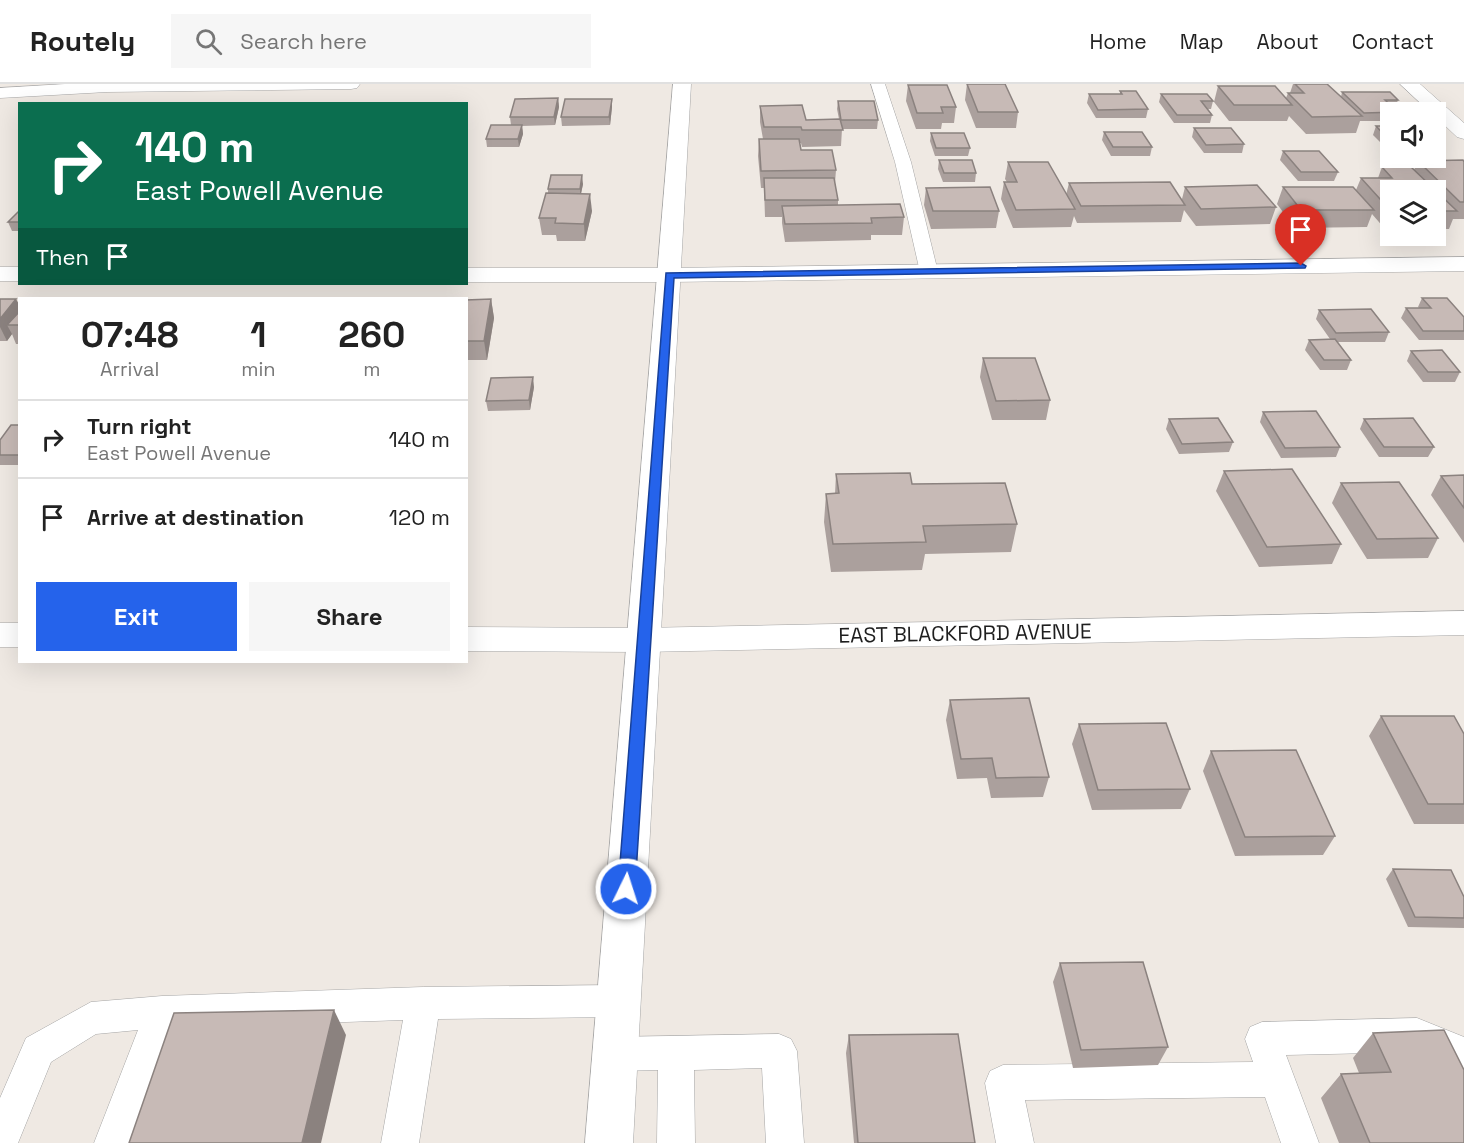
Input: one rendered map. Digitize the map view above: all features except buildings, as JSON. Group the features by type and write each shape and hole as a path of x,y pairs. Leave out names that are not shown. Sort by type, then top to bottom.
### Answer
{"street":[{"path":"0,93 52,86 351,84"},
{"path":"609,1143 682,84"},
{"path":"1409,84 1464,134"},
{"path":"468,275 669,275 1464,264"},
{"path":"0,274 18,274"},
{"name":"EAST BLACKFORD AVENUE","path":"468,639 642,640 1464,622"},
{"path":"0,635 18,635"}],"lane":[{"path":"878,84 903,162 929,272"},
{"path":"0,1143 38,1050 91,1018 162,1012 423,1003 619,1001"},
{"path":"400,1143 423,1003"},
{"path":"113,1143 162,1012"},
{"path":"1300,1143 1262,1039 1417,1035 1464,1054"},
{"path":"615,1054 779,1051 785,1143"},
{"path":"676,1052 676,1143"},
{"path":"1015,1143 1003,1083 1277,1079"}],"route":[{"path":"626,889 669,275 1301,266"}]}
